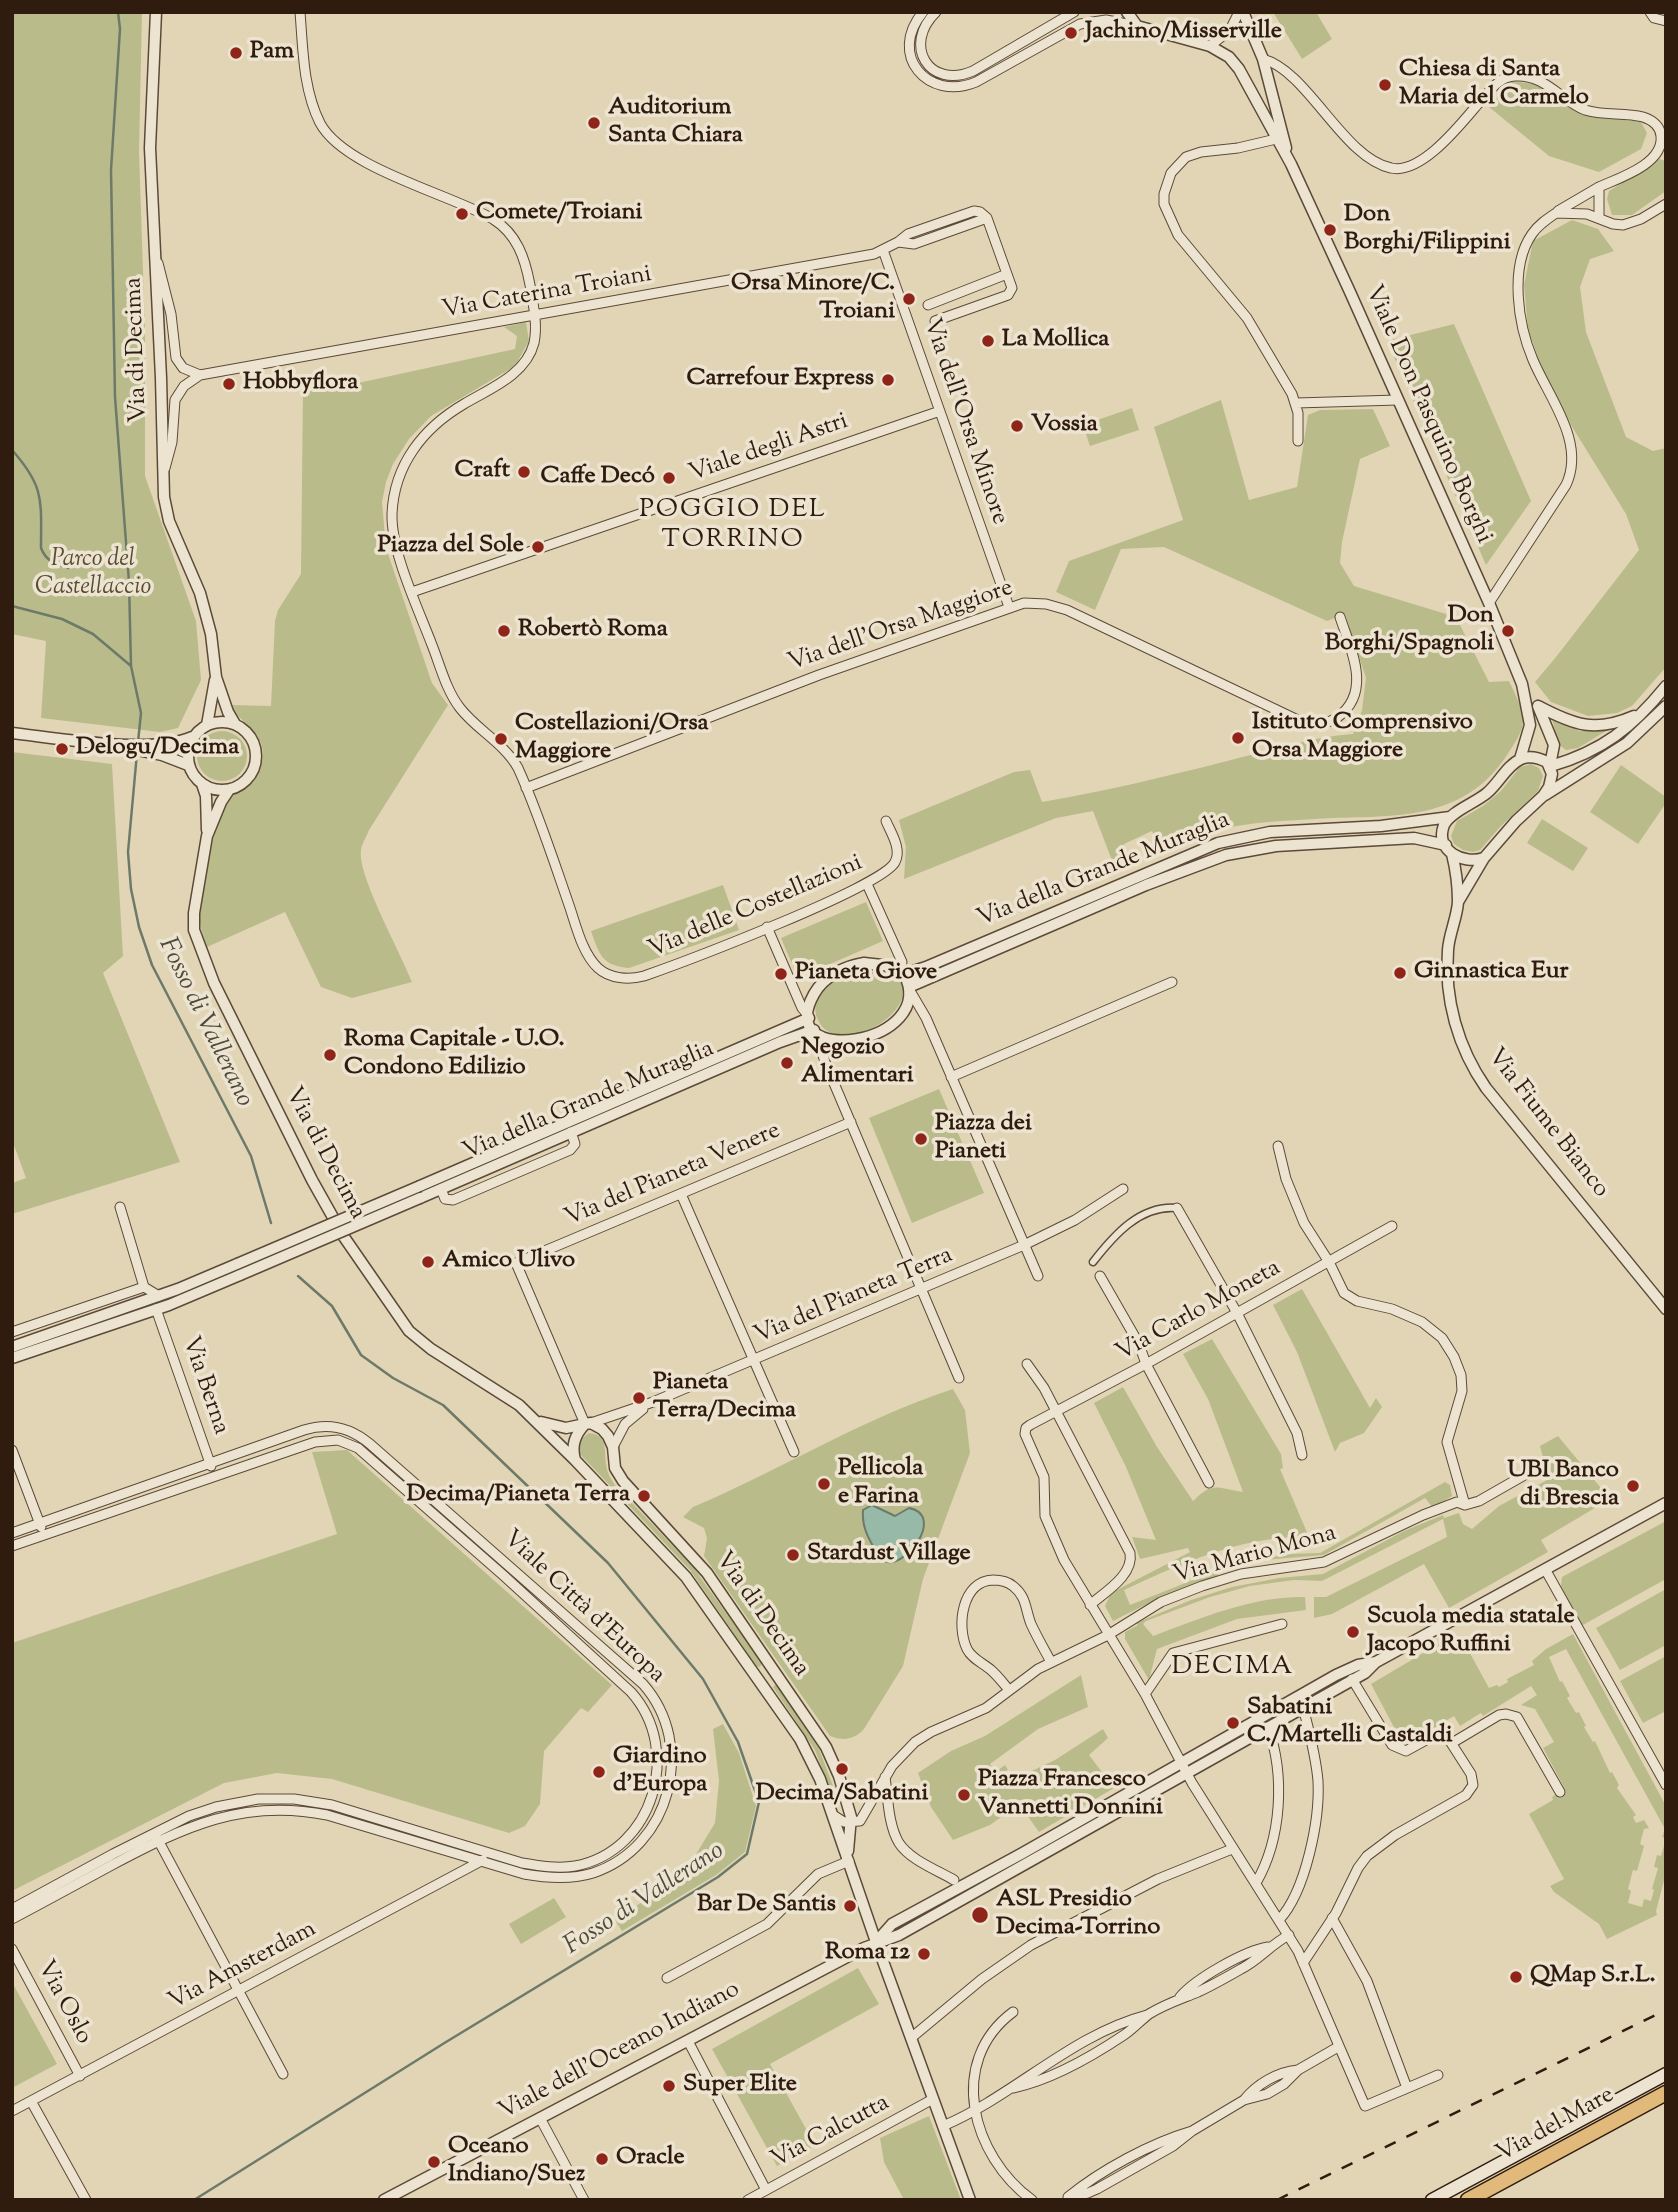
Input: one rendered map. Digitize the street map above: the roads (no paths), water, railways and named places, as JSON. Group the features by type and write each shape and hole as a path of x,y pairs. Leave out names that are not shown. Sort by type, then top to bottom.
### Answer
{"main road":[{"path":"1432,2200 1666,2074"},
{"name":"Via del Mare","path":"1468,2200 1666,2093"}],"street":[{"name":"Via di Decima","path":"156,12 150,129 164,497 169,521 200,593 208,619 216,677 235,724"},
{"name":"Via delle Costellazioni","path":"300,12 307,85 317,116 328,136 340,148 360,160 502,225 515,239 523,257 534,314 534,343 524,363 511,375 461,405 414,446 403,467 392,520 395,541 412,592 454,698 467,715 512,757 584,946 593,962 605,972 625,978 644,976 742,939 867,884 890,869 897,858 896,845 886,821"},
{"path":"923,12 910,34 909,54 921,75 941,85 958,87 972,84 1077,25 1091,21 1111,20 1210,46 1230,30 1241,12"},
{"path":"936,12 922,29 919,44 926,62 941,73 955,76 970,72 1074,12"},
{"path":"1127,12 1137,26"},
{"name":"Viale Don Pasquino Borghi","path":"1241,12 1263,59 1291,164"},
{"path":"1650,12 1654,18 1666,21"},
{"path":"1027,40 1034,50"},
{"name":"Viale Don Pasquino Borghi","path":"1210,46 1229,57 1237,66 1291,164 1489,603 1522,684 1530,724 1520,759"},
{"path":"1263,59 1274,63 1291,77 1363,153 1391,168 1408,167 1427,156 1496,84 1510,76 1526,76 1542,81 1576,106 1591,111 1637,116 1653,122 1660,131 1661,137 1654,156 1556,213 1540,225 1527,244 1521,263 1519,288 1527,345 1565,426 1572,447 1573,463 1566,485 1489,603"},
{"path":"1256,104 1273,100"},
{"path":"1276,139 1238,148 1195,153 1186,157 1171,173 1164,194 1164,204 1180,238 1251,324 1296,403 1298,441"},
{"path":"1598,217 1599,187"},
{"path":"1556,213 1573,212 1598,217 1613,224 1627,224 1666,204"},
{"name":"Via Caterina Troiani","path":"200,375 874,254 898,242 914,244 987,218 1007,274"},
{"name":"Via dell'Orsa Minore","path":"883,250 1009,607"},
{"path":"156,253 171,314 176,358 183,368 200,375"},
{"path":"928,305 1007,274 1012,288 1008,295 935,321"},
{"path":"163,476 172,442 175,400 184,386 200,375"},
{"path":"1296,403 1398,400"},
{"name":"Viale degli Astri","path":"412,592 940,411"},
{"name":"Via dell'Orsa Maggiore","path":"526,788 764,695 1024,603 1040,603 1067,610 1313,725 1325,724 1339,717 1350,704 1356,689 1356,662 1340,617"},
{"name":"Via di Decima","path":"207,725 216,677"},
{"name":"Viale Don Pasquino Borghi","path":"1522,684 1538,706 1554,745 1550,765 1551,781 1543,796"},
{"path":"1458,902 1457,874 1443,829 1450,817 1488,792 1520,759 1538,758 1550,765 1592,751 1621,732 1666,686"},
{"path":"1538,706 1562,719 1584,726 1614,723 1640,714"},
{"path":"1458,902 1484,858 1511,826 1543,796 1627,743 1666,706"},
{"path":"12,733 110,744 184,763 202,785 210,789 229,790 248,779 256,759 251,738 235,724 224,722 207,725 187,739 110,744"},
{"path":"184,763 188,748 187,739"},
{"name":"Via di Decima","path":"202,785 206,796 207,836 194,913 195,935 214,983 336,1225 409,1331 431,1349 513,1400 538,1421 686,1577 808,1752 970,2200"},
{"name":"Via di Decima","path":"207,836 229,790"},
{"name":"Via della Grande Muraglia","path":"239,1270 419,1186 808,1016 810,1003 817,989 831,976 848,967 879,963 902,972 919,970 1218,843 1278,831 1381,826 1450,817"},
{"name":"Via della Grande Muraglia","path":"239,1270 421,1198 780,1042 817,1033 835,1041 854,1041 878,1033 903,1011 909,988 1146,885 1226,855 1276,846 1415,838 1449,850 1467,861 1484,858"},
{"path":"867,884 902,962 902,972 926,1018 1038,1276"},
{"name":"Via Fiume Bianco","path":"1458,902 1448,949 1449,990 1455,1026 1471,1063 1486,1088 1666,1309"},
{"path":"767,928 802,1008 817,1033 825,1062 959,1378"},
{"path":"951,1077 1172,982"},
{"name":"Via del Pianeta Venere","path":"588,1423 516,1263 851,1122"},
{"path":"1278,1146 1284,1174 1304,1223 1329,1262 1342,1291 1362,1303 1392,1309 1422,1322 1442,1338 1454,1357 1461,1375 1462,1391 1459,1408 1448,1431 1447,1446 1465,1505"},
{"name":"Via del Pianeta Terra","path":"588,1423 653,1402 1024,1245 1075,1220 1123,1189"},
{"path":"681,1194 794,1452"},
{"path":"120,1206 144,1287 159,1296"},
{"path":"1093,1262 1114,1236 1144,1213 1155,1208 1177,1208 1237,1313 1297,1433 1301,1455"},
{"name":"Via Carlo Moneta","path":"1090,1605 1046,1519 1045,1480 1026,1440 1027,1427 1146,1364 1392,1226"},
{"path":"12,1347 239,1270"},
{"path":"12,1359 156,1309 239,1270"},
{"path":"1100,1276 1139,1344 1146,1364 1209,1483"},
{"path":"12,1332 144,1287"},
{"name":"Via Berna","path":"156,1309 215,1476"},
{"path":"1027,1364 1042,1384 1131,1555 1127,1570 1090,1605 1145,1694 1184,1769 1232,1849 1289,1935 1365,2106 1438,2074"},
{"path":"612,1447 630,1419 653,1402"},
{"path":"538,1421 566,1427 588,1423"},
{"name":"Via di Decima","path":"588,1423 605,1432 623,1482 707,1573 816,1730 829,1753 852,1823 849,1861"},
{"path":"575,1460 574,1440 588,1423"},
{"name":"Viale Città d'Europa","path":"12,1533 309,1428 328,1426 352,1431 628,1670 652,1694 668,1727 673,1752 672,1770 660,1815 638,1844 612,1864 593,1873 573,1877 524,1874 484,1857"},
{"name":"Viale Città d'Europa","path":"12,1546 324,1440 338,1440 355,1446 625,1686 650,1719 656,1739 658,1774 646,1809 623,1841 596,1859 565,1867 484,1857 327,1815 286,1809 256,1810 220,1817 156,1837 12,1909"},
{"path":"12,1450 44,1535"},
{"name":"Via Mario Mona","path":"852,1823 862,1819 885,1777 899,1757 915,1742 930,1732 986,1708 1051,1662 1108,1635 1161,1602 1241,1574 1324,1562 1415,1518 1457,1503 1465,1505 1479,1501 1528,1473"},
{"path":"1184,1769 1268,1727 1365,1673 1376,1662 1666,1503"},
{"path":"1545,1569 1666,1785"},
{"path":"1009,1690 966,1646 964,1608 976,1585 984,1581 998,1580 1009,1583 1016,1589 1025,1601 1031,1623 1051,1662"},
{"path":"1145,1694 1173,1653 1282,1624"},
{"path":"1184,1769 1336,1675 1358,1665 1376,1662"},
{"path":"756,1676 772,1667"},
{"path":"1303,1963 1332,1918 1358,1868 1370,1854 1405,1829 1470,1791 1473,1785 1472,1776 1446,1735 1437,1734 1406,1751 1395,1747 1352,1679"},
{"path":"1279,1920 1291,1906 1300,1885 1316,1815 1316,1767 1303,1707"},
{"path":"1452,1743 1499,1716 1506,1714 1517,1717 1560,1792"},
{"path":"1256,1884 1271,1846 1277,1809 1277,1765 1268,1727"},
{"name":"Viale dell'Oceano Indiano","path":"391,2198 876,1942 887,1941 899,1935 1184,1769"},
{"path":"885,1777 893,1826 899,1843 912,1856 954,1880"},
{"path":"833,1815 842,1822 852,1823"},
{"path":"156,1837 283,2074"},
{"name":"Viale Città d'Europa","path":"12,1919 156,1837"},
{"path":"911,2038 968,1989 1031,1945 1158,1879 1232,1849"},
{"name":"Via Amsterdam","path":"12,2111 484,1857"},
{"path":"667,1978 767,1924 818,1874 849,1861"},
{"path":"1332,1918 1367,1981 1407,2088"},
{"path":"943,2126 1013,2088 1034,2084 1056,2074 1124,2035 1148,2015 1180,1997 1192,1984 1245,1954 1268,1947 1289,1935"},
{"name":"Via Oslo","path":"12,1949 80,2076"},
{"path":"1013,2012 990,2032 980,2052 975,2079 976,2110 993,2159 1010,2181 1032,2200"},
{"path":"688,2041 766,2190"},
{"path":"1065,2198 1096,2176 1171,2137 1192,2131 1244,2100 1258,2086 1276,2076 1298,2070 1338,2047"},
{"name":"Via Calcutta","path":"748,2200 933,2099"},
{"path":"31,2101 86,2200"},
{"path":"540,2118 584,2200"}],"waterway":[{"path":"118,12 120,29 111,170 115,397 129,582 131,666 141,713 138,742"},
{"path":"12,450 30,474 39,495 41,548 52,561 68,568"},
{"path":"12,606 62,619 93,634 131,666"},
{"name":"Fosso di Vallerano","path":"137,753 128,852 131,889 139,927 152,965 251,1156 271,1223"},
{"name":"Fosso di Vallerano","path":"194,2200 446,2042 718,1877 747,1854 759,1802 738,1742 703,1679 608,1563 443,1405 393,1378 361,1355 332,1306 298,1276"}],"railway":[{"path":"1277,2200 1666,2010"}],"place":[{"name":"Jachino/Misserville","path":"1071,33"},
{"name":"Pam","path":"236,53"},
{"name":"Chiesa di Santa Maria del Carmelo","path":"1385,85"},
{"name":"Auditorium Santa Chiara","path":"594,123"},
{"name":"Comete/Troiani","path":"462,214"},
{"name":"Don Borghi/Filippini","path":"1330,230"},
{"name":"Orsa Minore/C. Troiani","path":"909,299"},
{"name":"La Mollica","path":"988,341"},
{"name":"Carrefour Express","path":"888,380"},
{"name":"Hobbyflora","path":"229,384"},
{"name":"Vossia","path":"1017,426"},
{"name":"Craft","path":"524,472"},
{"name":"Caffe Decó","path":"669,478"},
{"name":"Piazza del Sole","path":"538,547"},
{"name":"Robertò Roma","path":"504,631"},
{"name":"Don Borghi/Spagnoli","path":"1508,631"},
{"name":"Istituto Comprensivo Orsa Maggiore","path":"1238,738"},
{"name":"Costellazioni/Orsa Maggiore","path":"501,739"},
{"name":"Delogu/Decima","path":"62,749"},
{"name":"Ginnastica Eur","path":"1400,973"},
{"name":"Pianeta Giove","path":"781,974"},
{"name":"Roma Capitale - U.O. Condono Edilizio","path":"330,1055"},
{"name":"Negozio Alimentari","path":"787,1063"},
{"name":"Piazza dei Pianeti","path":"921,1139"},
{"name":"Amico Ulivo","path":"428,1262"},
{"name":"Pianeta Terra/Decima","path":"639,1398"},
{"name":"Pellicola e Farina","path":"824,1484"},
{"name":"UBI Banco di Brescia","path":"1633,1486"},
{"name":"Decima/Pianeta Terra","path":"644,1496"},
{"name":"Stardust Village","path":"793,1555"},
{"name":"Scuola media statale Jacopo Ruffini","path":"1353,1632"},
{"name":"Sabatini C./Martelli Castaldi","path":"1233,1723"},
{"name":"Decima/Sabatini","path":"842,1769"},
{"name":"Giardino d'Europa","path":"599,1772"},
{"name":"Piazza Francesco Vannetti Donnini","path":"964,1795"},
{"name":"Bar De Santis","path":"850,1906"},
{"name":"ASL Presidio Decima-Torrino","path":"980,1915"},
{"name":"Roma 12","path":"924,1954"},
{"name":"QMap S.r.L.","path":"1516,1977"},
{"name":"Super Elite","path":"669,2086"},
{"name":"Oracle","path":"602,2159"},
{"name":"Oceano Indiano/Suez","path":"434,2162"}],"district":[{"name":"POGGIO DEL TORRINO","path":"733,527"},
{"name":"DECIMA","path":"1233,1669"}],"park label":[{"name":"Parco del Castellaccio","path":"93,575"}]}
